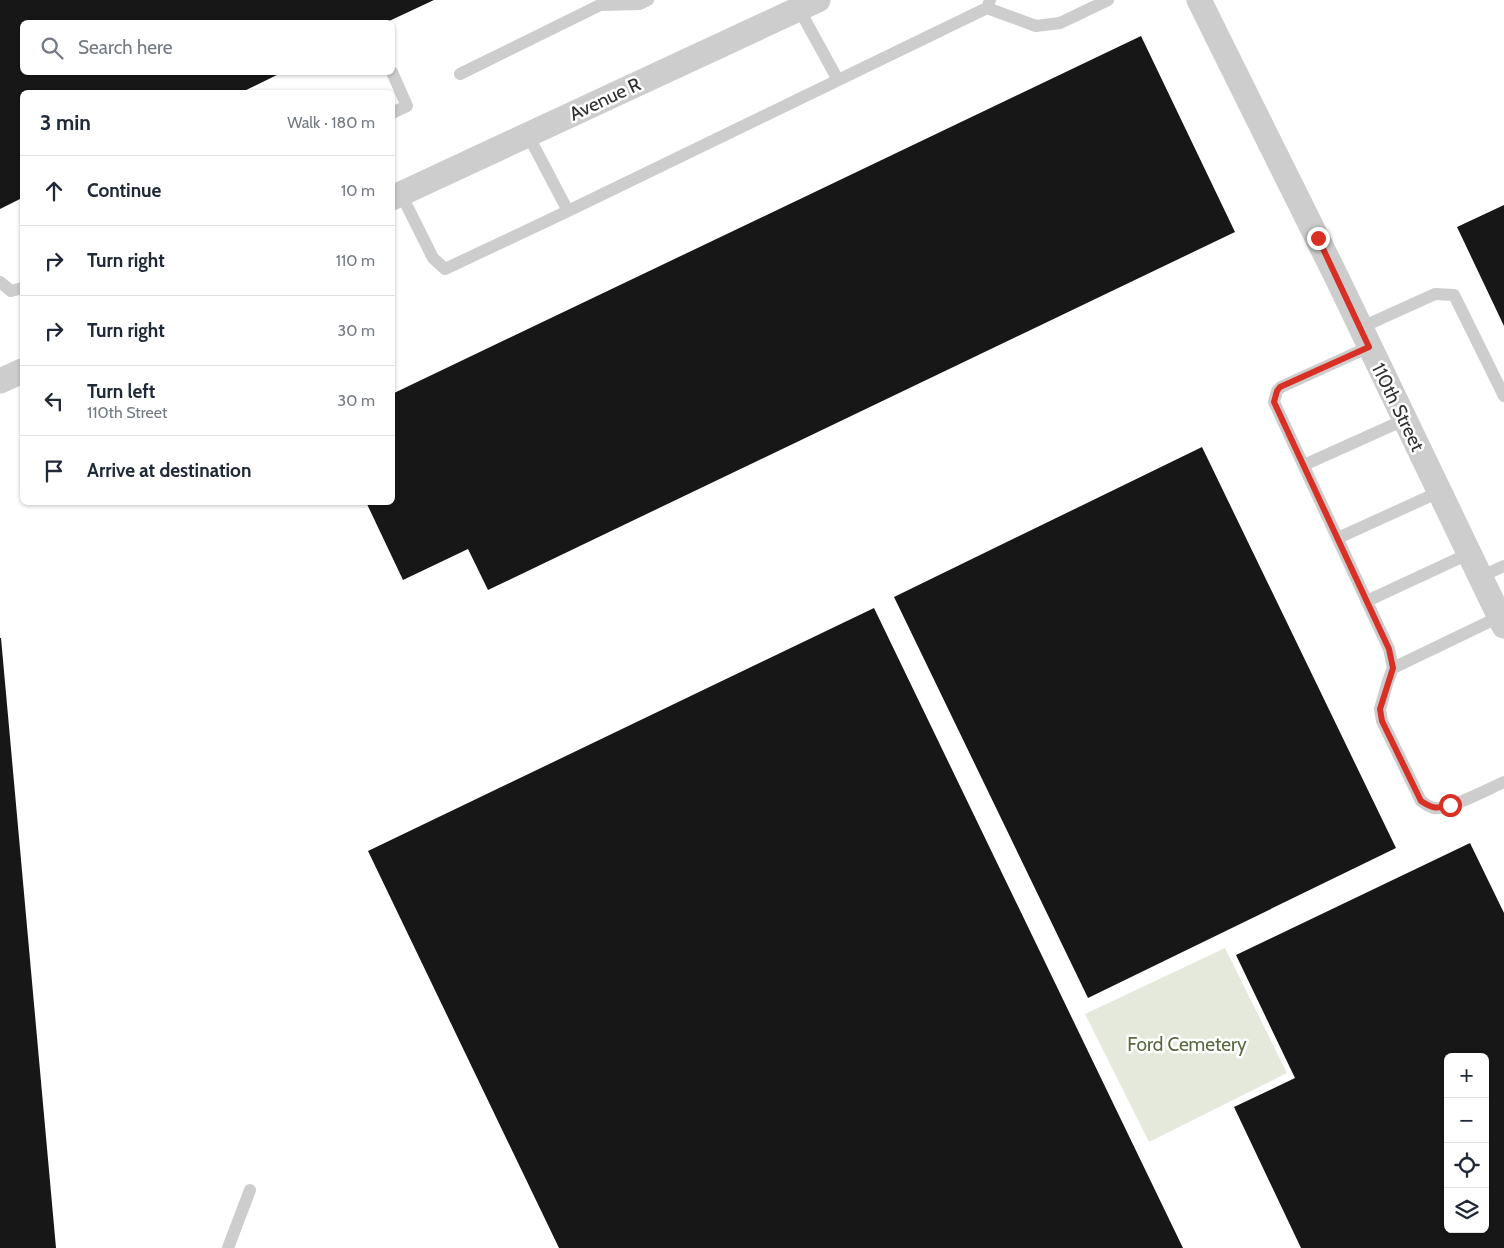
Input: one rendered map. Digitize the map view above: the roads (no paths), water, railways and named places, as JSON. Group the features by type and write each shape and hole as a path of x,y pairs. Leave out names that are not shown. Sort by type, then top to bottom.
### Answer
{"street":[{"name":"110th Street","path":"1198,0 1316,234 1502,622"},
{"name":"Avenue R","path":"397,196 809,4"},
{"path":"0,381 20,372"}],"lane":[{"path":"460,74 600,5 640,4 648,0"},
{"path":"397,196 433,258 445,269 838,80 988,4 1036,26 1060,23 1108,0"},
{"path":"809,4 838,80"},
{"path":"393,75 408,106 395,112"},
{"path":"528,135 568,211"},
{"path":"0,282 10,291 20,288"},
{"path":"1504,396 1454,295 1435,294 1280,387 1274,402 1389,649 1393,668 1380,709 1382,721 1421,801 1437,809 1464,800 1504,782"},
{"path":"1304,465 1404,420"},
{"path":"1338,538 1439,492"},
{"path":"1367,601 1468,554"},
{"path":"1480,577 1504,566"},
{"path":"1393,668 1502,622"},
{"path":"228,1248 250,1190"}],"park label":[{"name":"Ford Cemetery","path":"1187,1044"}]}
